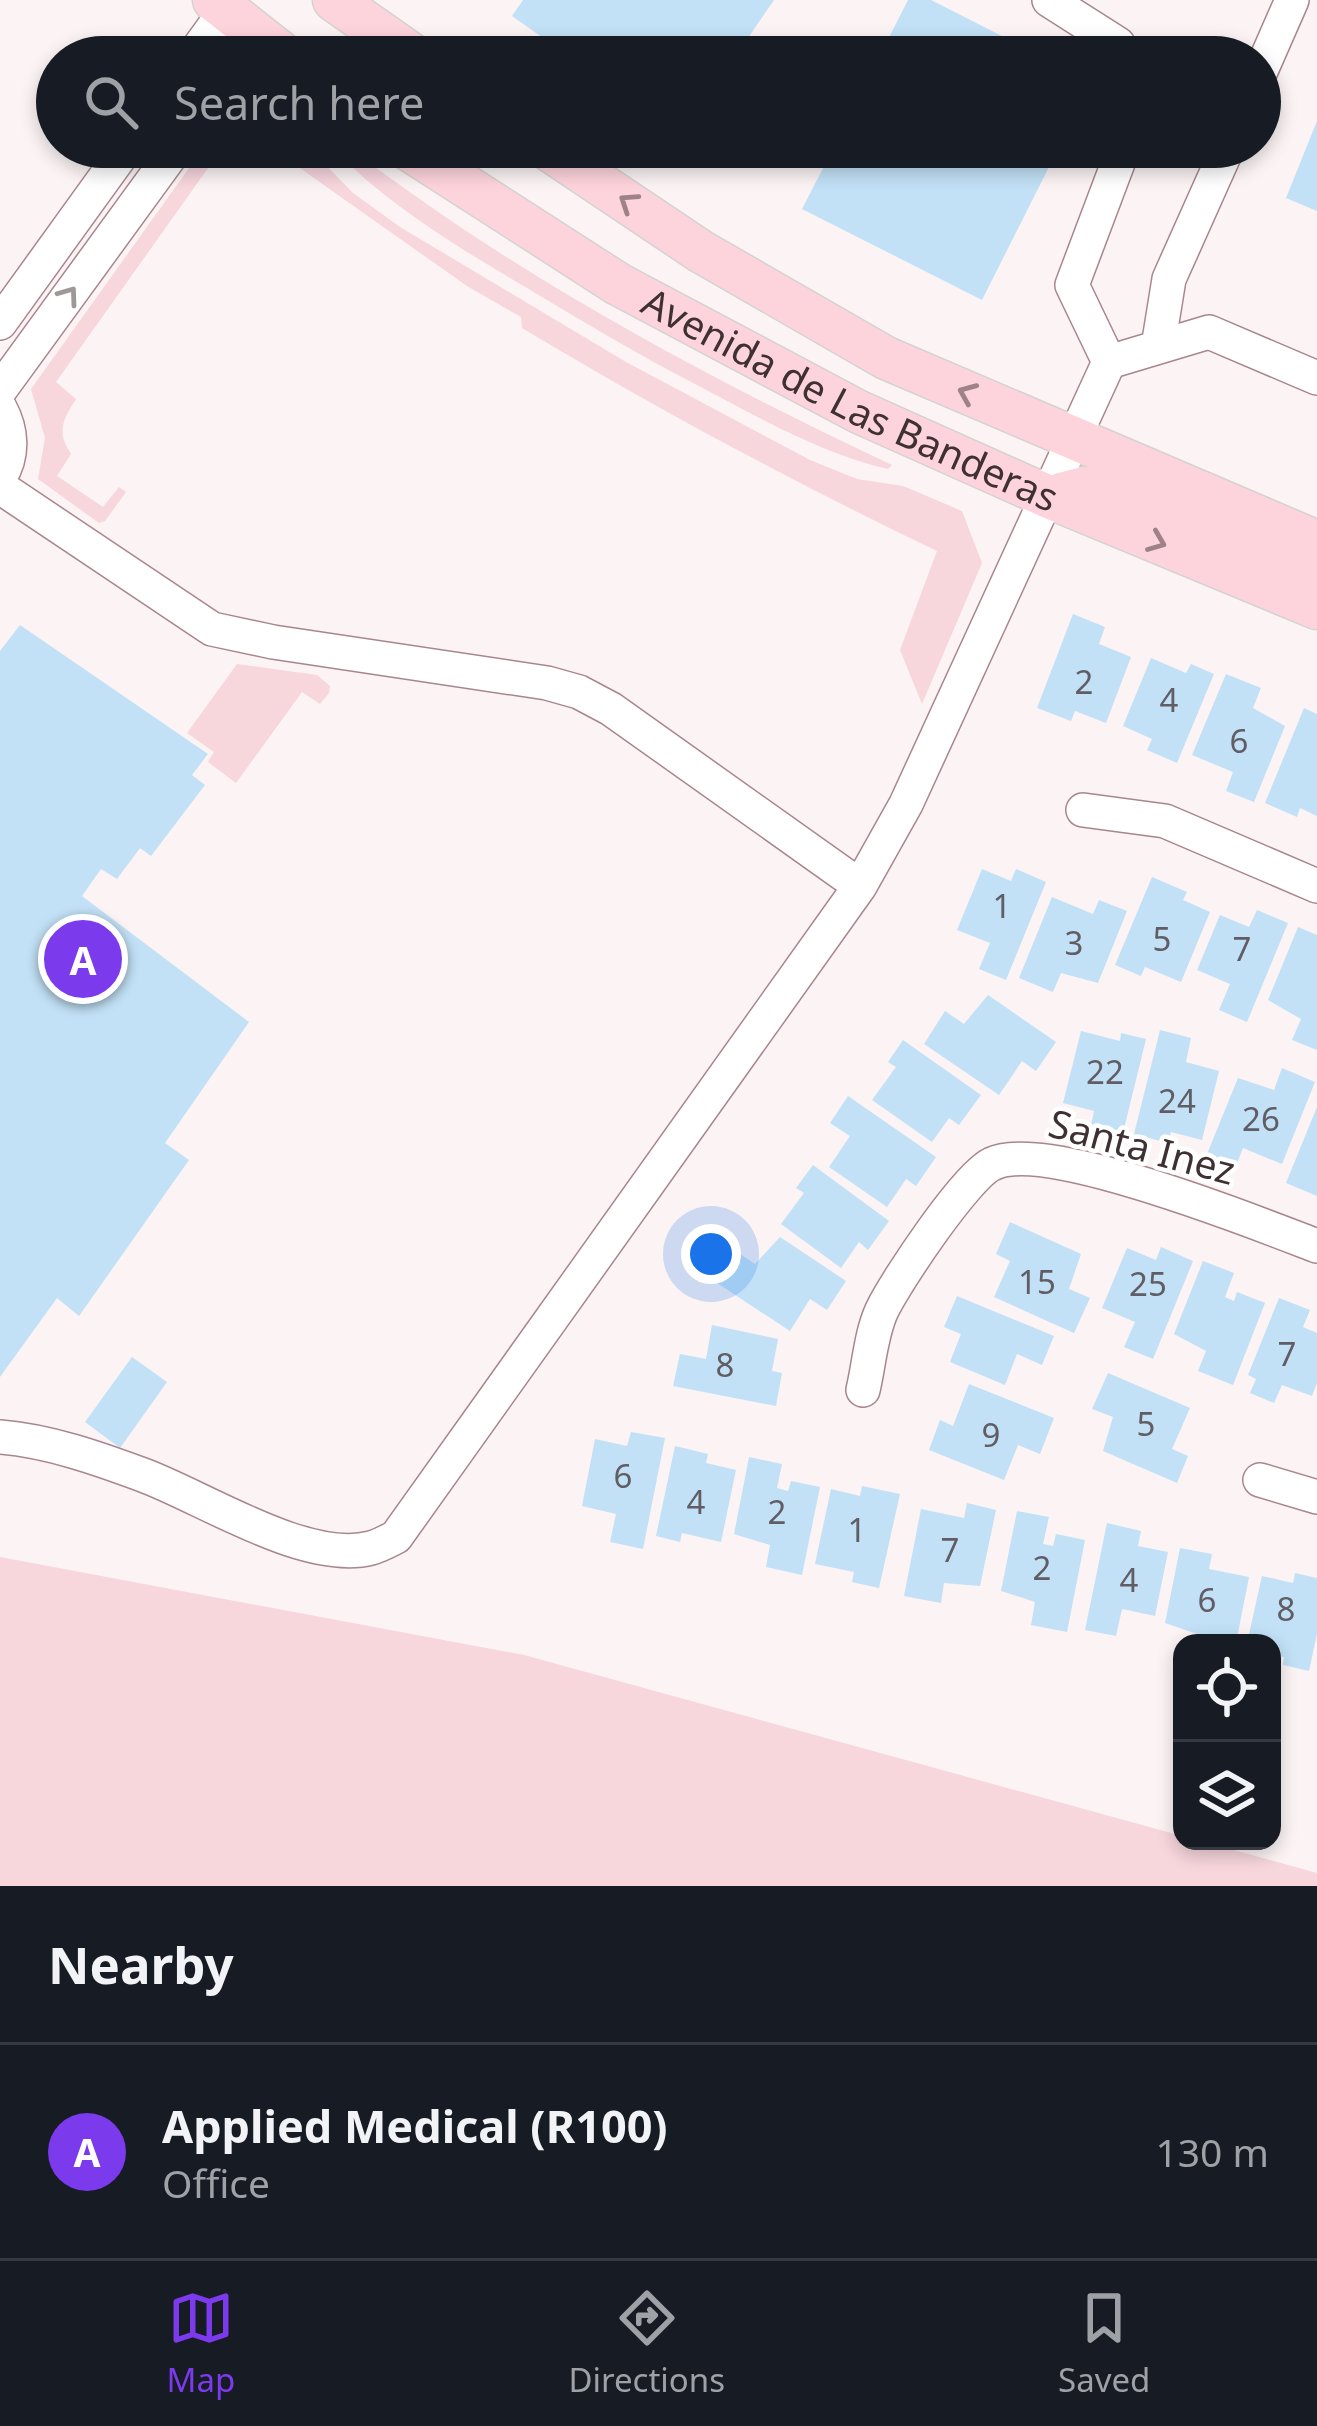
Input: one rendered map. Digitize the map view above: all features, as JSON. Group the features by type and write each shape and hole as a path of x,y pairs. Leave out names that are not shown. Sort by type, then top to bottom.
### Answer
{"main road":[{"path":"349,4 389,36"},
{"name":"Avenida de Las Banderas","path":"437,168 618,284 860,412 1049,497 1317,608"},
{"name":"Avenida de Las Banderas","path":"576,168 700,251 886,358 1317,542"},
{"path":"618,284 666,291 964,437 1006,450 1074,440"},
{"path":"1049,497 1084,488 1120,493 1317,573"}],"street":[{"path":"1049,0 1105,36"},
{"path":"1276,36 1292,0"},
{"path":"0,323 112,168"},
{"path":"0,389 162,168"},
{"path":"0,1437 37,1440 146,1476 275,1534 332,1549 369,1549 396,1537 860,886 906,804 1108,362 1072,285 1116,168"},
{"path":"1157,347 1169,279 1219,168"},
{"path":"1108,362 1209,332 1317,378"},
{"path":"0,408 10,432 10,450 0,477"},
{"path":"0,488 212,629 579,692 611,709 860,886"},
{"path":"1083,810 1165,821 1317,886"},
{"name":"Santa Inez","path":"863,1390 881,1311 968,1182 993,1163 1024,1157 1064,1163 1242,1217 1317,1246"},
{"path":"1260,1480 1317,1497"}],"shaded area":[{"path":"189,168 208,168 56,382 76,399 63,426 71,454 57,476 103,507 119,487 126,492 105,521 99,523 38,479 45,438 31,389"},
{"path":"300,168 329,168 353,193 400,227 626,362 810,460 857,479 903,486 962,511 982,563 922,704 900,650 937,551 624,387 522,328 521,317 467,286"},
{"path":"354,168 377,168 477,238 612,321 892,465 888,469 814,444 631,349 497,270"},
{"path":"237,664 317,675 330,686 320,704 302,692 236,783 208,762 214,752 187,733"},
{"path":"0,1557 524,1655 1173,1834 1173,1850 1234,1850 1317,1873 1317,1886 0,1886"}],"building":[{"path":"523,0 774,0 749,36 540,36 512,16"},
{"path":"908,0 931,0 1002,36 890,36"},
{"path":"1317,121 1317,211 1286,198"},
{"path":"823,168 1048,168 982,300 802,209"},
{"path":"1073,614 1105,627 1099,644 1131,657 1106,723 1075,711 1071,721 1037,708"},
{"path":"20,625 208,754 192,775 205,785 151,856 140,848 117,879 101,869 82,896 249,1022 165,1143 189,1160 79,1316 57,1298 0,1377 0,651"},
{"path":"1151,658 1186,673 1191,664 1214,674 1177,763 1147,750 1152,739 1123,726"},
{"path":"1226,674 1261,688 1253,708 1285,726 1254,802 1226,791 1233,772 1192,755"},
{"path":"1304,708 1317,714 1317,816 1300,808 1297,817 1265,803"},
{"path":"982,869 1011,881 1016,869 1046,882 1006,980 979,969 990,943 957,930"},
{"path":"1152,877 1187,892 1183,900 1210,912 1181,982 1145,967 1141,976 1115,965"},
{"path":"1052,897 1093,914 1099,900 1127,911 1098,983 1061,973 1053,992 1019,978"},
{"path":"1257,910 1288,923 1247,1022 1219,1010 1230,984 1197,970 1220,915 1249,927"},
{"path":"1298,927 1317,935 1317,1050 1292,1040 1301,1019 1268,1000"},
{"path":"988,995 1056,1042 1036,1071 1022,1061 999,1095 924,1044 945,1011 964,1024"},
{"path":"1160,1030 1191,1038 1186,1062 1219,1071 1202,1140 1171,1132 1168,1143 1134,1134"},
{"path":"1081,1031 1120,1041 1121,1033 1146,1039 1123,1133 1091,1125 1094,1111 1063,1103"},
{"path":"903,1040 981,1095 959,1125 949,1118 932,1142 872,1100 896,1067 888,1062"},
{"path":"1282,1068 1315,1082 1282,1164 1243,1148 1236,1166 1207,1154 1238,1078 1274,1090"},
{"path":"848,1096 936,1157 916,1186 906,1179 887,1207 829,1167 850,1136 830,1123"},
{"path":"1317,1107 1317,1196 1286,1183"},
{"path":"813,1165 889,1221 868,1250 859,1242 841,1268 781,1224 804,1193 796,1188"},
{"path":"1010,1222 1081,1254 1069,1289 1090,1298 1074,1333 994,1297 1010,1261 996,1254"},
{"path":"780,1237 846,1281 827,1310 810,1299 790,1331 717,1283 737,1252 755,1264"},
{"path":"1161,1247 1193,1261 1153,1359 1124,1347 1135,1322 1102,1308 1127,1248 1156,1260"},
{"path":"1203,1261 1234,1273 1225,1297 1234,1301 1237,1292 1265,1303 1233,1385 1198,1371 1206,1351 1174,1334"},
{"path":"957,1296 1054,1336 1042,1365 1017,1354 1005,1385 950,1362 961,1334 944,1327"},
{"path":"1279,1298 1310,1310 1303,1327 1317,1333 1317,1383 1312,1396 1282,1385 1274,1403 1250,1393 1256,1379 1248,1375"},
{"path":"712,1325 778,1339 772,1371 782,1373 776,1406 673,1386 680,1354 706,1359"},
{"path":"132,1357 167,1382 120,1448 85,1422"},
{"path":"1108,1373 1190,1408 1172,1449 1188,1456 1177,1483 1103,1451 1113,1417 1092,1409"},
{"path":"969,1384 1054,1418 1040,1454 1018,1445 1004,1480 929,1450 940,1420 953,1426"},
{"path":"631,1432 665,1438 643,1549 610,1542 616,1514 582,1506 595,1439 627,1446"},
{"path":"675,1446 708,1454 706,1463 736,1470 721,1542 682,1533 680,1542 656,1536"},
{"path":"749,1457 782,1464 777,1488 788,1491 791,1481 820,1487 802,1575 766,1567 770,1545 734,1534"},
{"path":"862,1486 900,1494 879,1588 852,1582 854,1572 815,1564 831,1489 860,1496"},
{"path":"967,1503 996,1510 980,1586 944,1583 941,1603 904,1596 921,1509 964,1518"},
{"path":"1017,1511 1049,1517 1043,1544 1053,1546 1056,1534 1085,1540 1067,1632 1031,1625 1035,1602 1001,1591"},
{"path":"1107,1523 1141,1531 1138,1546 1168,1552 1155,1616 1122,1609 1116,1636 1085,1630"},
{"path":"1180,1548 1212,1554 1209,1569 1249,1577 1238,1634 1197,1634 1165,1623"},
{"path":"1295,1573 1317,1578 1317,1634 1309,1671 1283,1665 1281,1634 1249,1634 1262,1576 1293,1583"}],"place":[{"name":"Applied Medical (R100)","path":"83,959"}]}
